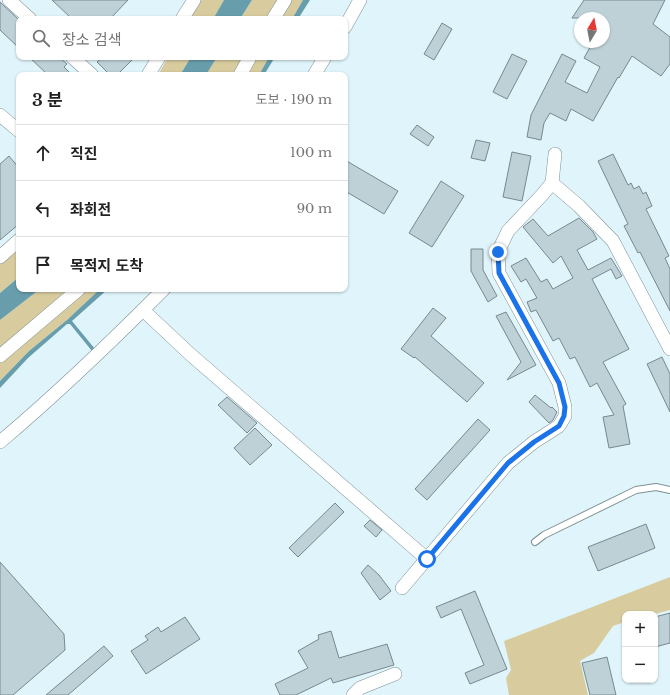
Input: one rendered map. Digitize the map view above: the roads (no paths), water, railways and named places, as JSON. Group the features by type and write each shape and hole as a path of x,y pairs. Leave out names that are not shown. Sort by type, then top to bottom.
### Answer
{"street":[{"path":"9,0 27,16"},
{"path":"184,16 194,0"},
{"path":"276,16 285,0"},
{"path":"348,22 360,0"},
{"path":"75,60 89,72"},
{"path":"150,72 157,60"},
{"path":"242,72 248,60"},
{"path":"316,72 324,60"},
{"path":"0,115 16,128"},
{"path":"402,588 508,463 534,442 559,426 564,416 565,407 559,383 499,273 498,252 508,231 552,183 555,154"},
{"path":"552,183 579,206 614,241 670,349"},
{"path":"0,257 16,243"},
{"path":"0,356 75,292"},
{"path":"0,442 38,410 161,292"},
{"path":"144,310 191,355 427,559"},
{"path":"354,695 360,688 395,674"}],"lane":[{"path":"535,542 544,535 636,490 656,487 670,490"}],"water":[{"path":"224,0 252,0 242,16 215,16"},
{"path":"303,0 310,0 300,16 294,16"},
{"path":"189,60 215,60 208,72 182,72"},
{"path":"267,60 273,60 266,72 261,72"},
{"path":"16,280 16,292 36,292 0,320 0,293"},
{"path":"97,292 105,292 72,321 95,349 92,351 70,324 67,324 28,358 0,388 0,381 29,351 67,320"}]}
